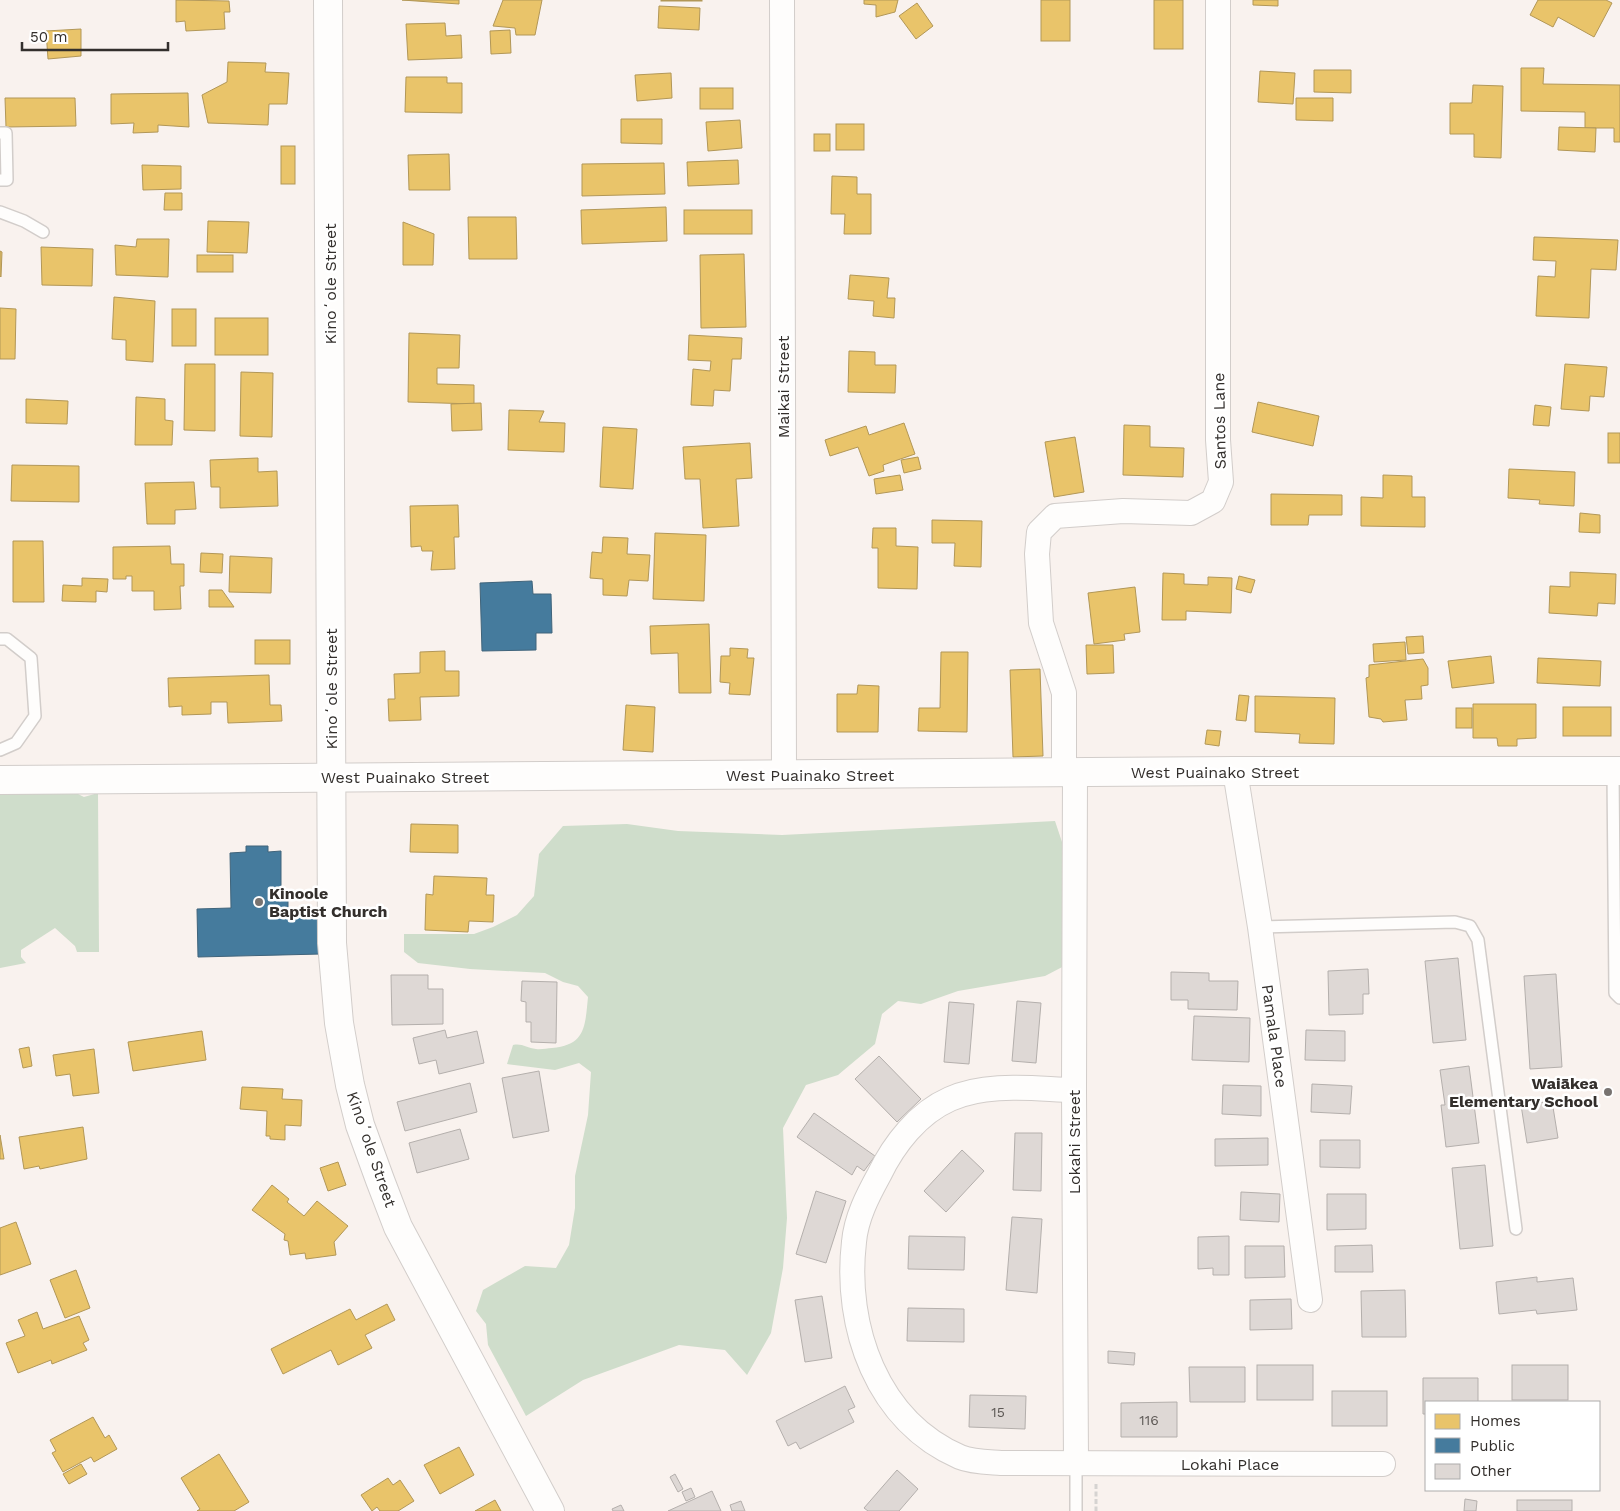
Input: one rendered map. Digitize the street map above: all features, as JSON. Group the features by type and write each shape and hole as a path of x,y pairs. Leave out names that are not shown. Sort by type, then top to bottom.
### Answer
{"main road":[{"name":"Kinoʻole Street","path":"328,0 332,943 335,988 350,1085 360,1125 398,1227 550,1511"},
{"name":"West Puainako Street","path":"0,780 1235,771 1617,771"}],"street":[{"name":"Maikai Street","path":"782,0 784,775"},
{"name":"Santos Lane","path":"1070,773 1064,693 1042,623 1037,554 1039,532 1055,516 1123,512 1191,513 1213,502 1221,482 1218,440 1218,0"},
{"name":"Pamala Place","path":"1235,771 1260,927 1310,1300"},
{"name":"Lokahi Street","path":"1070,773 1074,1090 1086,1464"},
{"name":"Lokahi Place","path":"1074,1090 989,1089 951,1098 927,1113 899,1140 865,1201 854,1240 852,1281 855,1317 864,1350 879,1382 898,1411 925,1438 962,1458 1001,1464 1383,1464"}],"lane":[{"path":"0,133 6,133 7,180 0,180"},
{"path":"0,212 24,220 43,232"},
{"path":"0,639 7,639 31,658 35,716 16,743 0,750"},
{"path":"1617,771 1615,993 1620,998"},
{"path":"1260,927 1455,922 1470,926 1478,940 1516,1229"},
{"name":"Lokahi Street","path":"1076,1511 1086,1464"}],"path":[{"path":"1086,1464 1096,1511"}],"green space":[{"path":"98,793 99,952 77,952 75,946 55,928 21,950 21,957 26,963 0,968 0,794 78,794 84,797"},
{"path":"1055,821 1063,845 1068,964 1045,976 958,991 921,1004 898,1001 882,1014 875,1044 838,1075 806,1085 783,1128 787,1218 783,1268 771,1333 747,1375 725,1350 679,1345 583,1380 526,1416 488,1345 486,1324 476,1311 483,1290 525,1266 556,1268 569,1245 575,1208 575,1176 588,1115 591,1072 579,1063 555,1070 507,1064 513,1045 542,1049 572,1043 582,1032 588,997 578,986 563,982 545,973 470,969 418,963 404,952 404,934 474,934 517,915 534,896 539,854 563,826 627,824 678,831 782,835"}],"building: Homes":[{"path":"176,0 229,1 230,12 224,12 225,29 186,31 185,21 176,22"},
{"path":"402,0 459,0 459,4"},
{"path":"503,0 542,0 535,35 516,35 515,28 493,26"},
{"path":"702,0 702,1 661,1"},
{"path":"864,0 898,0 895,12 876,17 876,5 864,4"},
{"path":"1041,0 1070,0 1070,41 1041,41"},
{"path":"1154,0 1183,0 1183,49 1154,49"},
{"path":"1253,0 1278,0 1278,6 1253,5"},
{"path":"1538,0 1606,0 1612,3 1594,37 1558,17 1553,27 1530,15"},
{"path":"917,3 933,26 916,39 899,16"},
{"path":"659,6 700,8 699,30 658,28"},
{"path":"445,23 446,36 461,35 462,58 408,60 406,24"},
{"path":"81,29 81,56 48,59 46,31"},
{"path":"510,30 511,53 491,54 490,31"},
{"path":"228,62 266,63 265,72 289,73 287,104 269,104 268,125 208,123 202,95 227,82"},
{"path":"1521,68 1544,68 1543,84 1620,85 1620,142 1614,142 1614,128 1585,128 1585,112 1521,111"},
{"path":"1314,70 1351,70 1351,93 1314,92"},
{"path":"1260,71 1295,73 1293,104 1258,102"},
{"path":"671,73 672,98 637,101 635,75"},
{"path":"406,77 447,77 447,83 462,83 462,113 405,112"},
{"path":"1473,85 1503,86 1501,158 1474,157 1474,134 1450,134 1450,103 1472,103"},
{"path":"700,88 733,88 733,109 700,109"},
{"path":"188,93 189,127 158,125 158,132 133,133 134,123 111,124 111,94"},
{"path":"5,98 75,98 76,126 6,127"},
{"path":"1296,98 1333,98 1333,121 1296,120"},
{"path":"621,119 662,119 662,144 621,143"},
{"path":"740,120 742,148 708,151 706,122"},
{"path":"836,124 864,124 864,150 836,150"},
{"path":"1559,127 1596,128 1595,152 1558,150"},
{"path":"814,134 830,134 830,151 814,151"},
{"path":"281,146 295,146 295,184 281,184"},
{"path":"449,154 450,190 409,190 408,155"},
{"path":"738,160 739,184 688,186 687,162"},
{"path":"664,163 665,194 582,196 582,164"},
{"path":"142,165 181,166 181,189 143,190"},
{"path":"832,176 857,177 857,194 871,194 871,234 844,234 845,214 831,214"},
{"path":"165,193 182,193 182,210 164,210"},
{"path":"666,207 667,241 582,244 581,210"},
{"path":"684,210 752,210 752,234 684,234"},
{"path":"468,217 516,217 517,259 469,259"},
{"path":"208,221 249,222 247,253 207,252"},
{"path":"403,222 434,234 433,265 403,265"},
{"path":"1534,237 1618,240 1616,270 1591,269 1589,318 1536,316 1538,276 1555,277 1556,261 1533,260"},
{"path":"137,239 169,239 168,277 116,275 115,245 136,247"},
{"path":"41,247 93,249 92,286 42,285"},
{"path":"0,251 2,252 1,277 0,276"},
{"path":"744,254 746,327 701,328 700,255"},
{"path":"197,255 233,255 233,272 197,272"},
{"path":"850,275 889,278 887,298 895,298 894,318 873,316 874,301 848,299"},
{"path":"114,297 155,301 153,362 126,360 126,340 112,339"},
{"path":"0,308 16,309 15,359 0,359"},
{"path":"172,309 196,309 196,346 172,346"},
{"path":"215,318 268,318 268,355 215,355"},
{"path":"409,333 460,335 459,368 437,368 437,384 474,385 474,404 408,402"},
{"path":"689,335 742,338 741,359 732,359 730,391 714,390 713,406 691,405 693,369 710,371 711,361 688,360"},
{"path":"849,351 875,352 875,365 896,365 895,393 848,392"},
{"path":"185,364 215,364 215,431 184,430"},
{"path":"1565,364 1607,367 1604,397 1590,396 1589,411 1561,409"},
{"path":"241,372 273,373 272,437 240,436"},
{"path":"136,397 165,399 165,420 173,421 172,445 135,445"},
{"path":"26,399 68,401 67,424 26,423"},
{"path":"1258,402 1319,416 1313,446 1252,432"},
{"path":"481,403 482,430 452,431 451,404"},
{"path":"1535,405 1551,407 1549,426 1533,425"},
{"path":"509,410 544,411 539,422 565,423 564,452 508,450"},
{"path":"904,423 915,454 883,465 884,471 869,476 858,447 830,456 825,440 866,426 869,435"},
{"path":"1124,425 1150,426 1150,447 1184,448 1183,477 1123,475"},
{"path":"603,427 637,429 633,489 600,487"},
{"path":"1608,433 1620,433 1620,463 1608,463"},
{"path":"1075,437 1084,492 1054,497 1045,442"},
{"path":"750,443 752,478 736,479 739,526 703,528 700,479 685,479 683,447"},
{"path":"918,457 921,469 904,473 901,460"},
{"path":"258,458 258,472 277,471 278,506 220,508 220,487 211,487 210,460"},
{"path":"12,465 79,466 79,502 11,501"},
{"path":"1509,469 1575,472 1574,506 1539,504 1540,500 1508,498"},
{"path":"900,475 903,490 876,494 874,479"},
{"path":"1383,475 1412,476 1412,497 1425,497 1425,527 1361,526 1361,497 1383,498"},
{"path":"194,482 196,509 175,510 175,524 147,524 145,483"},
{"path":"1271,494 1342,495 1342,515 1309,515 1308,525 1271,525"},
{"path":"458,505 459,537 454,537 455,569 431,570 433,551 422,551 421,546 411,547 410,506"},
{"path":"1580,513 1600,515 1600,533 1579,532"},
{"path":"932,520 982,521 981,567 954,566 955,543 932,543"},
{"path":"873,528 896,528 896,546 918,547 917,589 878,588 878,548 872,548"},
{"path":"655,533 706,535 704,601 653,599"},
{"path":"603,537 628,538 627,554 650,555 648,581 629,580 627,596 603,595 603,579 590,578 592,552 602,553"},
{"path":"13,541 43,541 44,602 13,602"},
{"path":"170,546 171,564 184,564 184,586 180,586 181,609 154,610 154,591 132,591 132,576 126,576 126,579 113,579 113,547"},
{"path":"201,553 223,554 222,573 200,572"},
{"path":"230,556 272,558 271,593 229,592"},
{"path":"1570,572 1616,574 1615,604 1598,603 1597,616 1549,613 1550,586 1570,587"},
{"path":"1163,573 1184,574 1184,584 1208,585 1208,577 1232,578 1231,613 1186,611 1186,620 1162,620"},
{"path":"1239,576 1255,580 1251,593 1236,589"},
{"path":"82,578 108,579 107,592 96,591 96,602 62,601 63,585 82,586"},
{"path":"1135,587 1140,632 1124,634 1125,640 1094,644 1088,593"},
{"path":"209,590 222,590 234,607 209,607"},
{"path":"709,624 711,693 679,693 678,653 651,654 650,626"},
{"path":"1423,636 1424,653 1408,654 1406,637"},
{"path":"255,640 290,640 290,664 255,664"},
{"path":"1405,642 1406,660 1374,662 1373,644"},
{"path":"1086,645 1113,645 1114,673 1087,674"},
{"path":"730,648 748,649 747,658 754,658 750,695 729,694 730,683 720,682 721,656 730,656"},
{"path":"445,651 445,671 459,671 459,696 420,697 421,720 389,721 388,699 395,699 394,674 420,673 420,652"},
{"path":"941,652 968,652 967,732 918,731 919,708 940,708"},
{"path":"1491,656 1494,683 1452,688 1448,661"},
{"path":"1538,658 1601,661 1600,686 1537,683"},
{"path":"1423,659 1428,668 1428,685 1421,686 1422,699 1405,700 1407,720 1383,722 1381,719 1369,717 1366,678 1369,677 1369,665"},
{"path":"1040,669 1043,756 1013,757 1010,670"},
{"path":"269,675 270,705 281,705 282,721 228,723 227,702 211,702 211,714 182,715 182,706 169,707 168,678"},
{"path":"858,685 879,686 878,732 837,732 837,694 857,694"},
{"path":"1239,695 1249,696 1246,721 1236,720"},
{"path":"1255,696 1335,698 1334,744 1299,743 1300,734 1255,732"},
{"path":"1473,704 1536,704 1536,738 1517,739 1517,746 1498,746 1497,738 1473,738"},
{"path":"626,705 655,707 653,752 623,750"},
{"path":"1563,707 1611,707 1611,736 1563,736"},
{"path":"1456,708 1472,708 1472,728 1456,728"},
{"path":"1207,730 1221,731 1219,746 1205,744"},
{"path":"411,824 458,825 458,853 410,852"},
{"path":"434,876 487,878 486,895 494,895 493,922 469,921 468,932 425,930 426,894 433,895"},
{"path":"202,1031 206,1060 133,1071 128,1042"},
{"path":"29,1047 32,1066 23,1068 19,1049"},
{"path":"94,1049 99,1093 73,1096 70,1074 56,1076 53,1055"},
{"path":"242,1087 283,1089 282,1099 302,1100 301,1126 285,1125 285,1140 270,1139 270,1136 266,1136 267,1111 240,1109"},
{"path":"83,1127 87,1159 40,1169 39,1166 24,1169 19,1137"},
{"path":"0,1135 4,1159 0,1159"},
{"path":"338,1162 346,1185 328,1191 320,1168"},
{"path":"272,1185 289,1199 287,1202 304,1216 317,1201 348,1226 334,1242 336,1255 306,1259 305,1253 290,1255 288,1241 284,1240 285,1234 252,1210"},
{"path":"16,1222 31,1264 0,1275 0,1228"},
{"path":"76,1270 90,1308 65,1318 50,1280"},
{"path":"387,1304 395,1320 365,1335 372,1348 338,1365 331,1350 283,1374 271,1349 350,1309 356,1320"},
{"path":"37,1312 43,1329 79,1316 89,1340 83,1343 87,1350 52,1364 51,1360 18,1373 6,1343 25,1336 18,1320"},
{"path":"93,1417 105,1438 109,1435 117,1449 94,1462 91,1457 63,1472 52,1453 56,1451 50,1440"},
{"path":"459,1447 474,1475 440,1494 424,1465"},
{"path":"219,1454 249,1502 234,1511 197,1511 200,1509 181,1478"},
{"path":"81,1464 87,1474 69,1484 63,1474"},
{"path":"388,1478 393,1485 400,1480 414,1501 398,1511 380,1511 377,1507 372,1511 361,1495"},
{"path":"495,1500 501,1511 475,1511"}],"building: Public":[{"path":"532,581 533,594 551,594 552,633 536,633 536,650 482,651 480,583"},
{"name":"Kinoole Baptist Church","path":"246,846 268,846 268,852 281,851 281,895 288,895 288,909 320,909 321,954 198,957 197,909 231,908 230,853 246,852"}],"building: Other":[{"path":"1458,958 1466,1040 1433,1043 1425,961"},
{"path":"1368,969 1369,994 1363,994 1363,1014 1329,1015 1328,971"},
{"path":"1171,972 1209,973 1209,981 1238,981 1237,1010 1188,1009 1188,1000 1171,1000"},
{"path":"1556,974 1562,1067 1530,1069 1524,976"},
{"path":"391,975 428,975 428,989 443,989 443,1024 392,1025"},
{"path":"522,981 557,982 556,1043 531,1042 531,1022 526,1022 526,1002 521,1001"},
{"path":"1017,1001 1041,1003 1036,1063 1012,1061"},
{"path":"949,1002 974,1004 969,1064 944,1062"},
{"path":"1194,1016 1250,1018 1249,1062 1192,1060"},
{"path":"445,1030 447,1038 477,1031 484,1063 439,1074 436,1060 419,1064 413,1038"},
{"path":"1306,1030 1345,1031 1345,1061 1305,1060"},
{"path":"879,1056 921,1099 897,1122 855,1079"},
{"path":"1469,1066 1479,1143 1446,1147 1441,1105 1445,1105 1440,1070"},
{"path":"539,1071 549,1131 513,1138 502,1078"},
{"path":"470,1083 477,1112 405,1131 397,1102"},
{"path":"1312,1084 1352,1086 1350,1114 1311,1112"},
{"path":"1223,1085 1261,1086 1261,1116 1222,1114"},
{"path":"1552,1101 1558,1138 1527,1143 1521,1105"},
{"path":"814,1113 875,1156 864,1171 857,1166 852,1175 797,1137"},
{"path":"460,1129 469,1159 417,1173 409,1143"},
{"path":"1015,1133 1042,1133 1041,1191 1013,1190"},
{"path":"1268,1138 1268,1165 1215,1166 1215,1139"},
{"path":"1320,1140 1360,1140 1360,1168 1320,1167"},
{"path":"962,1150 984,1171 946,1212 924,1191"},
{"path":"1485,1165 1493,1246 1460,1249 1452,1168"},
{"path":"816,1191 846,1201 826,1263 796,1254"},
{"path":"1241,1192 1280,1194 1279,1222 1240,1220"},
{"path":"1327,1194 1366,1194 1366,1229 1327,1230"},
{"path":"1012,1217 1042,1219 1037,1293 1006,1290"},
{"path":"909,1236 965,1237 964,1270 908,1269"},
{"path":"1229,1236 1229,1275 1213,1275 1213,1268 1198,1269 1198,1237"},
{"path":"1372,1245 1373,1272 1335,1272 1335,1246"},
{"path":"1245,1246 1284,1246 1285,1277 1245,1278"},
{"path":"1537,1277 1537,1282 1573,1278 1577,1310 1537,1314 1536,1310 1499,1314 1496,1282"},
{"path":"1405,1290 1406,1337 1362,1337 1361,1291"},
{"path":"822,1296 832,1358 805,1362 795,1300"},
{"path":"1291,1299 1292,1329 1250,1330 1250,1300"},
{"path":"908,1308 964,1309 964,1342 907,1341"},
{"path":"1108,1351 1135,1353 1134,1365 1108,1363"},
{"path":"1257,1365 1313,1365 1313,1400 1257,1400"},
{"path":"1512,1365 1568,1365 1568,1400 1512,1400"},
{"path":"1189,1367 1245,1367 1245,1402 1190,1402"},
{"path":"1423,1378 1478,1378 1478,1401 1425,1401 1425,1414 1423,1414"},
{"path":"845,1386 855,1407 848,1410 854,1422 800,1449 796,1442 788,1446 776,1421"},
{"path":"1332,1391 1387,1391 1387,1426 1332,1426"},
{"path":"970,1395 1026,1396 1025,1429 969,1427"},
{"path":"1177,1402 1177,1437 1121,1437 1121,1403"},
{"path":"897,1470 918,1489 899,1511 868,1511 864,1508"},
{"path":"675,1474 683,1489 678,1492 670,1477"},
{"path":"691,1488 695,1497 686,1501 682,1492"},
{"path":"712,1491 721,1511 668,1511"},
{"path":"1465,1499 1477,1501 1476,1511 1464,1511"},
{"path":"1517,1500 1572,1500 1572,1511 1517,1511"},
{"path":"741,1501 745,1511 732,1511 730,1505"},
{"path":"621,1505 624,1511 613,1511 612,1509"}],"place":[{"name":"Kinoole Baptist Church","path":"259,902"},
{"name":"Waiākea Elementary School","path":"1608,1092"}]}
